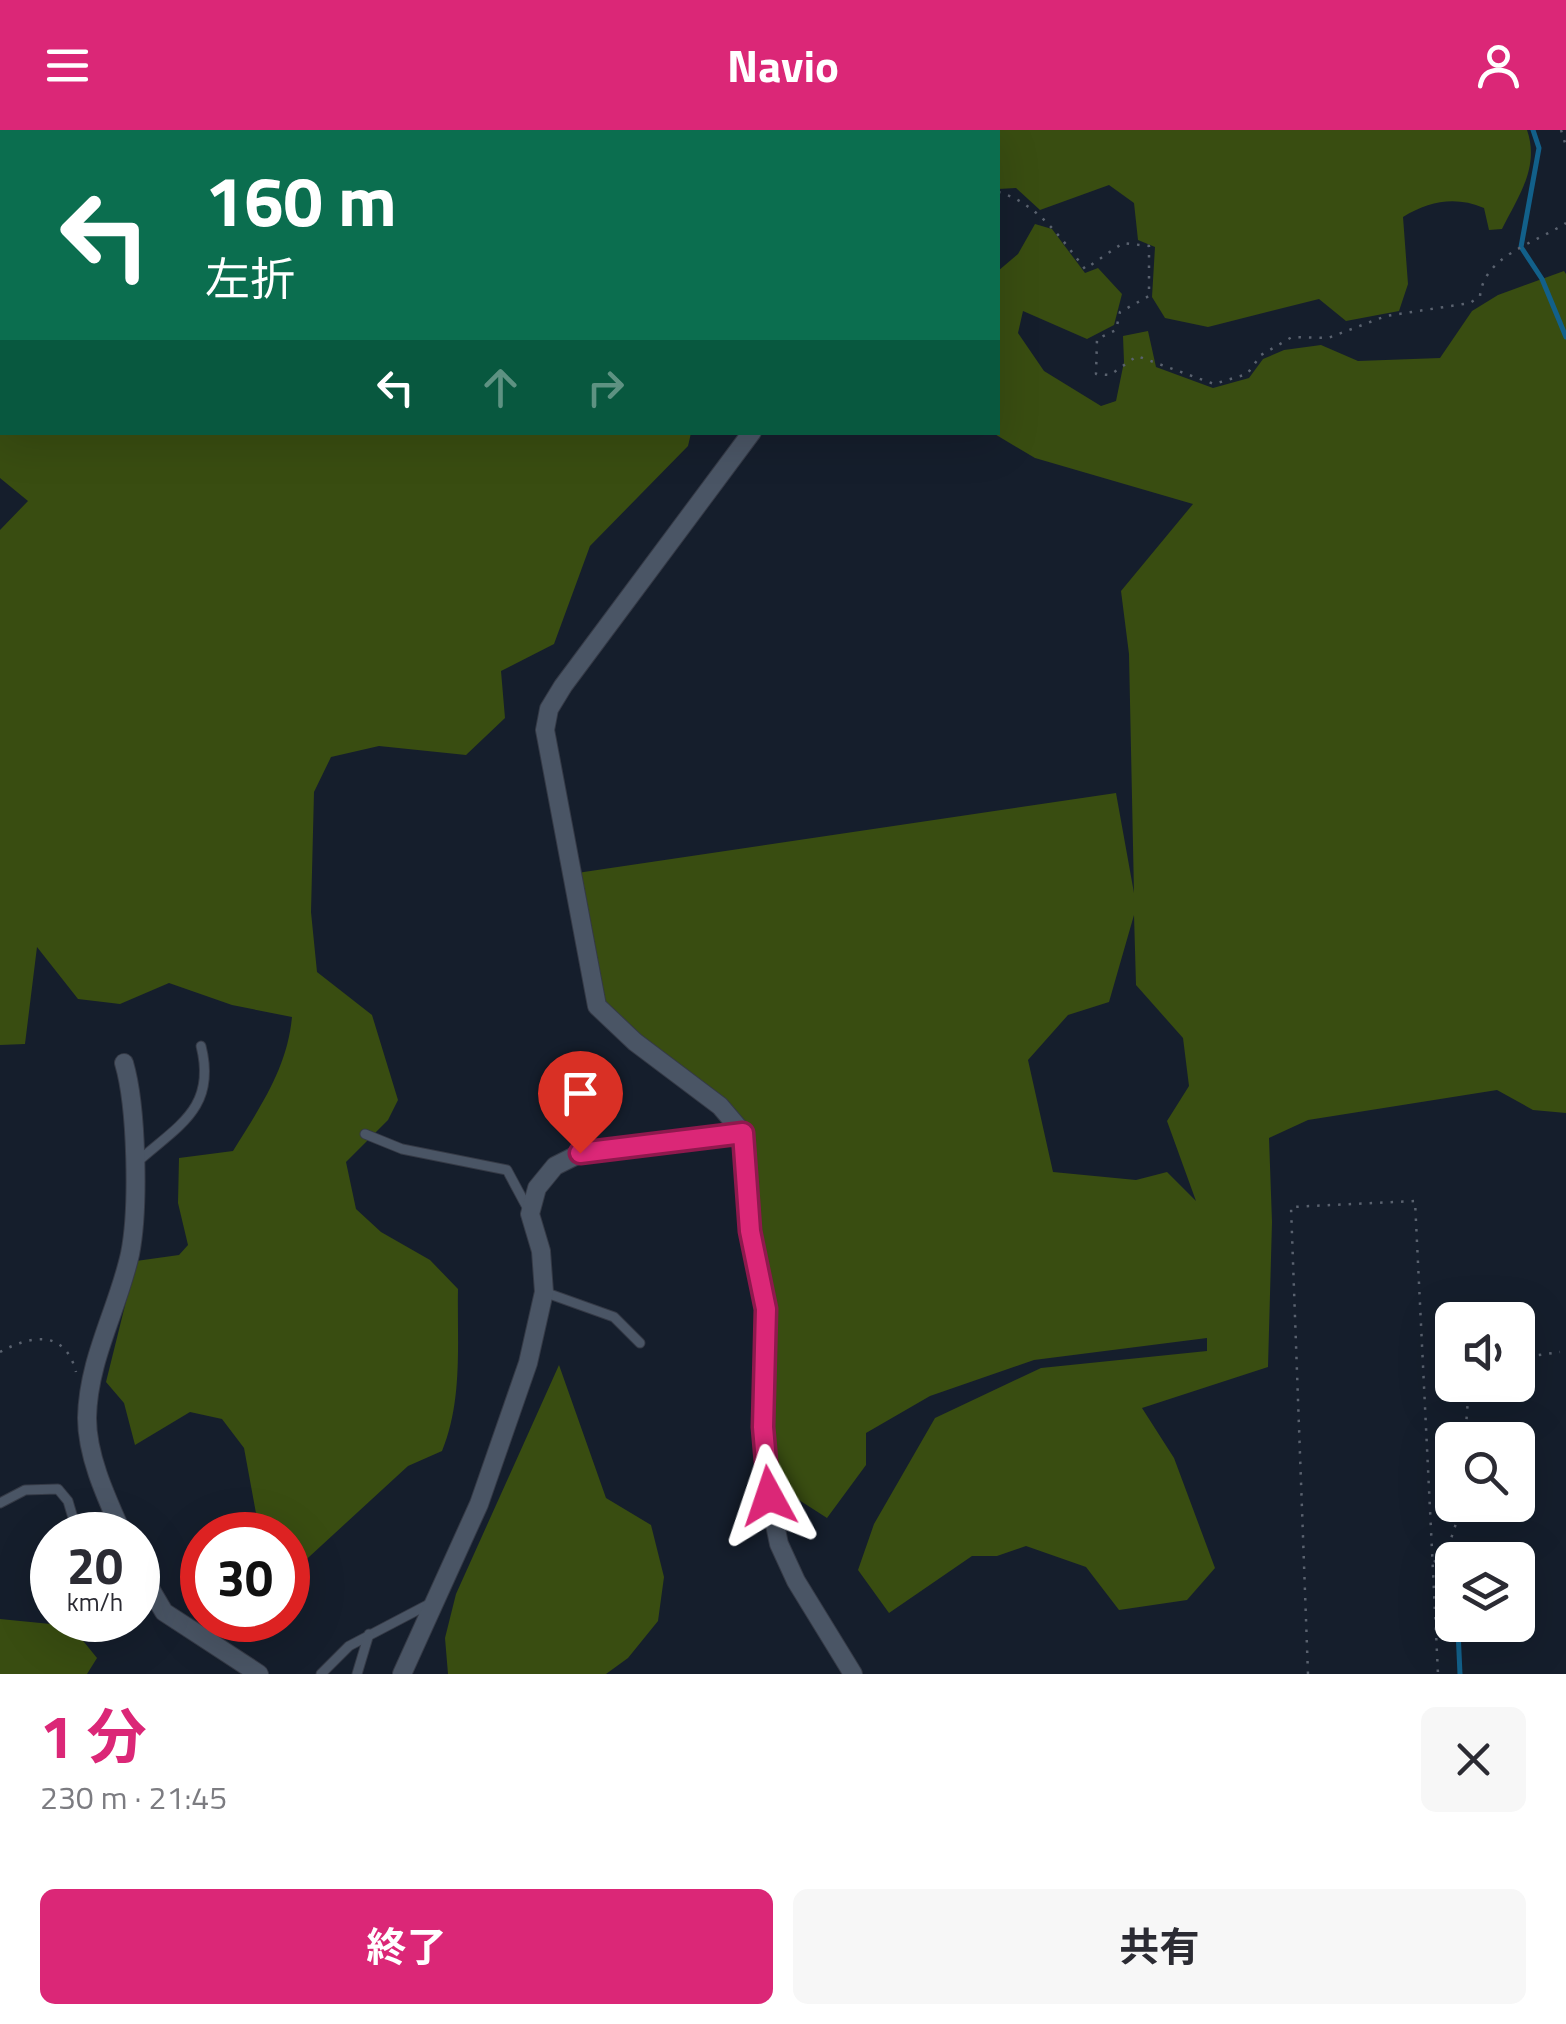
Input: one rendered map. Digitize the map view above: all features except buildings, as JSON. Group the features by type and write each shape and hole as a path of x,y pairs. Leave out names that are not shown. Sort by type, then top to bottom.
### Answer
{"street":[{"path":"750,435 563,686 549,709 544,730 597,1006 635,1042 720,1106 743,1133 750,1231 766,1309 763,1427 769,1496 780,1544 796,1581 853,1674"},
{"path":"114,1512 92,1454 87,1417 103,1329 130,1253 135,1112 124,1063"},
{"path":"402,1674 463,1542 508,1430 544,1292 541,1251 530,1214 537,1188 555,1166 580,1153 743,1133"},
{"path":"160,1605 164,1612 259,1674"}],"lane":[{"path":"133,1166 192,1114 206,1093 201,1046"},
{"path":"366,1134 402,1150 506,1170 518,1184 530,1214"},
{"path":"544,1292 614,1317 640,1343"},
{"path":"0,1502 46,1486 58,1490 71,1512"},
{"path":"321,1674 349,1646 432,1603"},
{"path":"357,1674 370,1634"}],"path":[{"path":"1561,130 1566,146"},
{"path":"1000,193 1020,200 1054,229 1086,269 1123,243 1149,246 1148,296 1120,312 1116,330 1097,338 1096,374 1110,375 1137,356 1214,384 1247,374 1260,355 1292,337 1328,338 1386,316 1470,303 1480,296 1482,278 1493,263 1528,248 1566,223"},
{"path":"1308,1674 1291,1207 1415,1201 1438,1674"},
{"path":"0,1352 26,1340 47,1337 63,1346 78,1381"},
{"path":"1535,1356 1560,1352"},
{"path":"1433,1563 1447,1551 1456,1522"}],"green space":[{"path":"1000,130 1527,130 1531,157 1525,181 1502,229 1489,230 1484,208 1463,202 1433,204 1403,217 1408,284 1399,311 1346,321 1319,299 1208,327 1165,318 1152,297 1155,247 1138,240 1134,203 1109,185 1040,210 1016,188 1000,189"},
{"path":"1035,224 1052,229 1085,273 1098,268 1122,294 1114,325 1087,339 1023,311 1018,333 1044,371 1101,406 1116,401 1124,362 1123,336 1148,331 1156,367 1213,388 1249,378 1263,359 1284,350 1321,345 1358,361 1440,358 1472,311 1498,295 1564,271 1566,1113 1533,1110 1497,1090 1308,1120 1269,1138 1272,1222 1268,1367 1142,1408 1174,1458 1215,1568 1187,1600 1119,1610 1086,1567 1026,1546 997,1556 972,1556 889,1613 858,1570 874,1524 935,1418 1041,1368 1207,1351 1207,1338 1034,1360 930,1396 866,1433 866,1465 827,1518 760,1475 763,1336 751,1149 602,1002 577,873 1116,793 1134,893 1129,654 1121,591 1193,504 1035,458 996,435 1000,435 1000,269 1018,254","holes":["1134,915 1136,985 1183,1038 1189,1086 1167,1121 1196,1201 1167,1172 1136,1180 1053,1172 1028,1060 1068,1015 1109,1002"]},
{"path":"0,435 691,435 688,446 590,546 554,644 501,671 505,718 466,755 379,746 331,757 314,792 311,912 317,972 372,1015 398,1100 388,1120 346,1162 356,1209 381,1232 430,1260 458,1289 458,1351 453,1412 442,1451 408,1466 310,1556 310,1512 256,1512 244,1448 222,1419 190,1412 135,1445 124,1403 106,1382 136,1261 179,1255 188,1245 178,1203 179,1158 233,1151 278,1071 292,1017 232,1005 169,983 120,1004 78,999 37,947 25,1044 0,1045 0,530 28,501 0,478"},
{"path":"559,1365 606,1498 651,1525 664,1577 658,1621 628,1658 606,1674 448,1674 445,1638 456,1594"},
{"path":"0,1619 30,1622 30,1642 84,1642 97,1658 87,1674 0,1674"}],"waterway":[{"path":"1533,130 1539,148 1521,247 1542,279 1566,337"},
{"path":"1459,1642 1460,1674"}],"route":[{"path":"580,1153 743,1133 750,1231 766,1309 763,1427 769,1496"}]}
